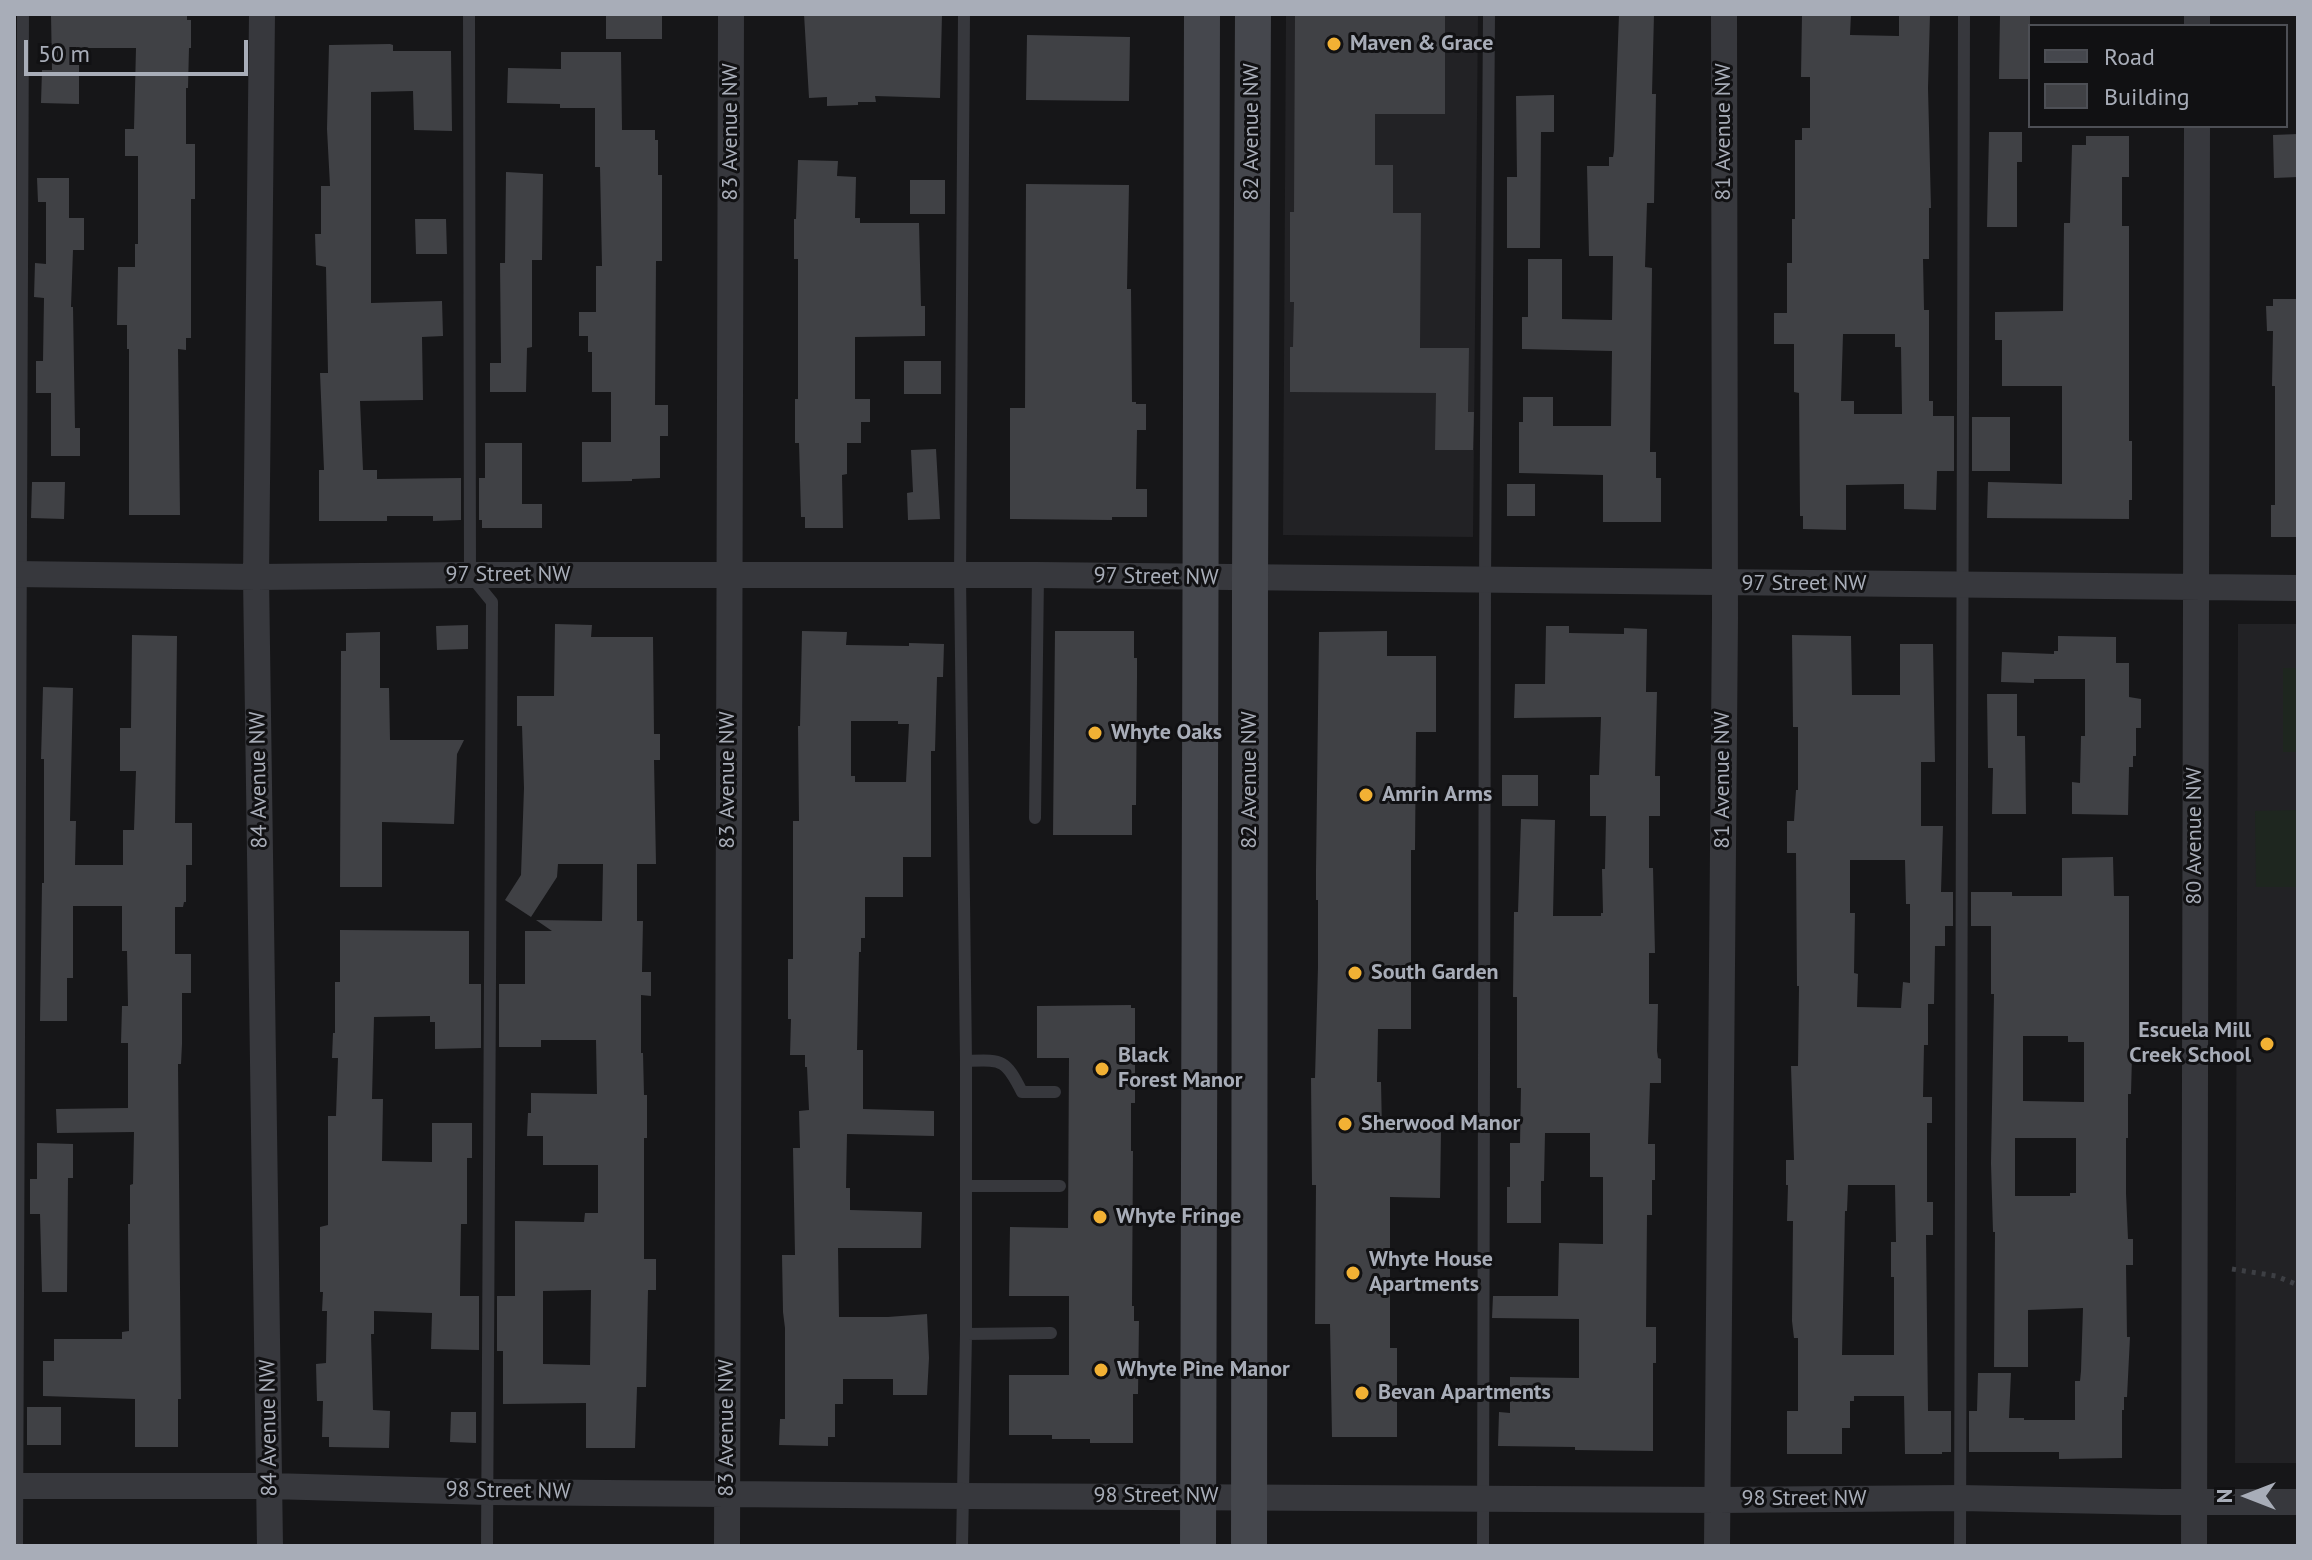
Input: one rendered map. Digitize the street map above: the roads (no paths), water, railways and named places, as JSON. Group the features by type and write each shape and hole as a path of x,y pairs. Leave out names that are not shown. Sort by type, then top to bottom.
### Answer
{"main road":[{"path":"1198,1546 1202,14"},
{"name":"82 Avenue NW","path":"1249,1546 1253,14"}],"street":[{"name":"84 Avenue NW","path":"262,14 256,577 270,1546"},
{"name":"83 Avenue NW","path":"727,1546 731,14"},
{"name":"81 Avenue NW","path":"1717,1546 1725,583 1724,14"},
{"name":"80 Avenue NW","path":"2194,1546 2197,128"},
{"name":"97 Street NW","path":"17,574 256,577 1038,575 2298,588"},
{"name":"98 Street NW","path":"16,1486 270,1486 488,1492 963,1496 1718,1500 1960,1498 2298,1502"}],"lane":[{"path":"17,1546 17,574 23,14"},
{"path":"469,14 470,575 492,602 487,1546"},
{"path":"962,1546 966,1334 960,576 964,14"},
{"path":"1483,1546 1489,14"},
{"path":"1960,1546 1964,14"},
{"path":"1035,818 1038,575"},
{"path":"966,1061 997,1060 1011,1070 1022,1092 1055,1092"},
{"path":"966,1186 1060,1186"},
{"path":"966,1334 1051,1333"}],"place":[{"name":"Maven & Grace","path":"1334,44"},
{"name":"Whyte Oaks","path":"1095,733"},
{"name":"Amrin Arms","path":"1366,795"},
{"name":"South Garden","path":"1355,973"},
{"name":"Escuela Mill Creek School","path":"2267,1044"},
{"name":"Black Forest Manor","path":"1102,1069"},
{"name":"Sherwood Manor","path":"1345,1124"},
{"name":"Whyte Fringe","path":"1100,1217"},
{"name":"Whyte House Apartments","path":"1353,1273"},
{"name":"Whyte Pine Manor","path":"1101,1370"},
{"name":"Bevan Apartments","path":"1362,1393"}]}
